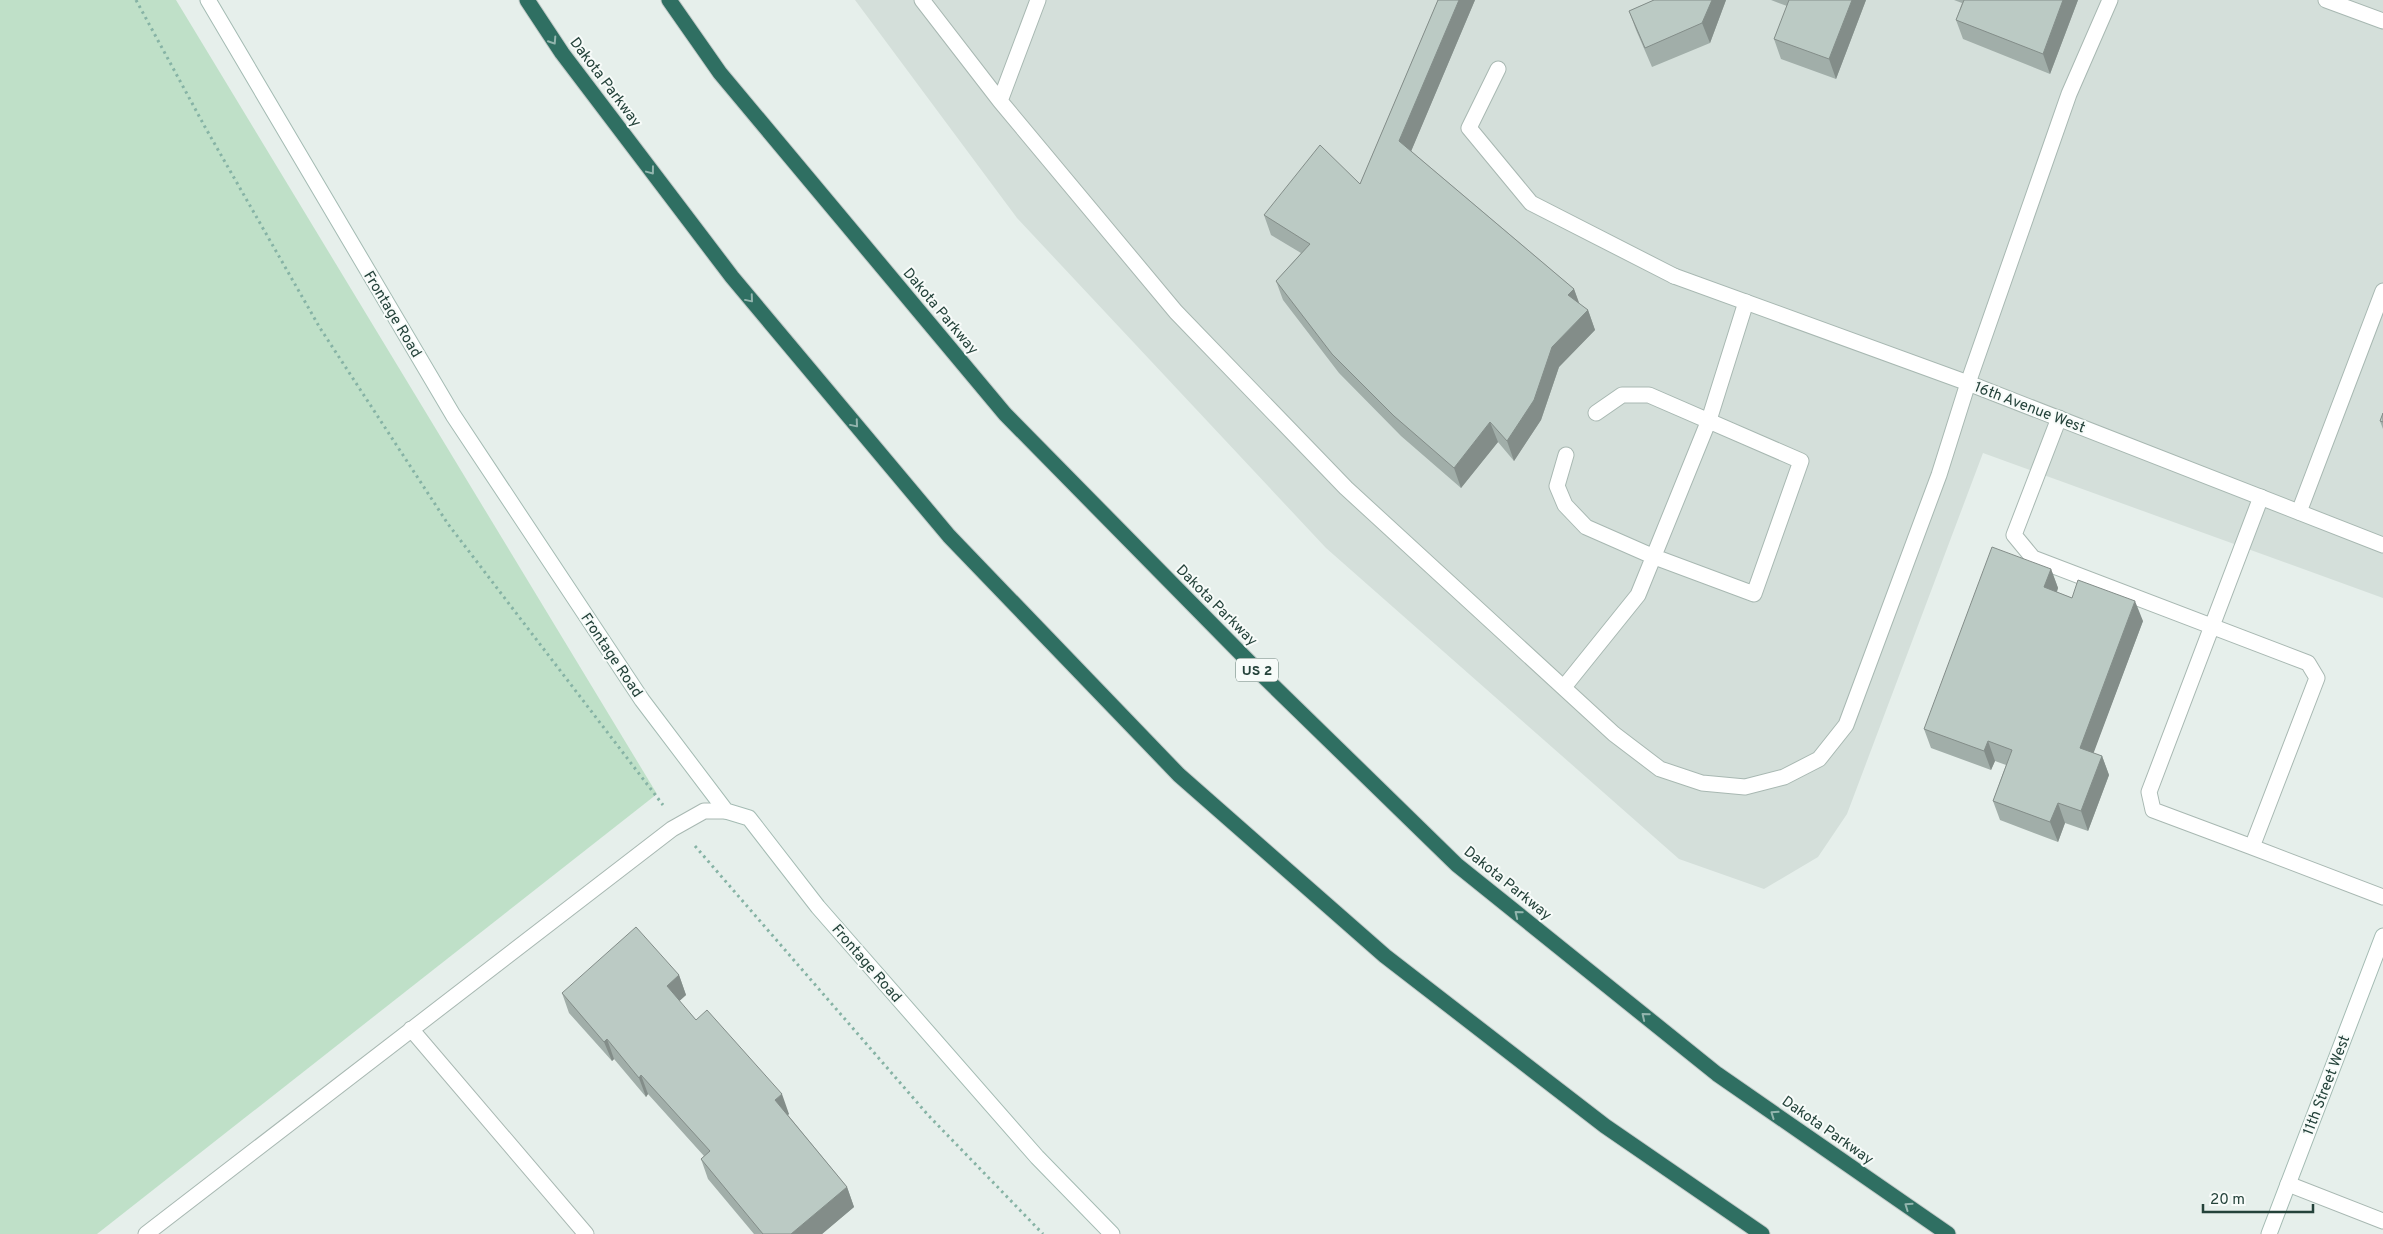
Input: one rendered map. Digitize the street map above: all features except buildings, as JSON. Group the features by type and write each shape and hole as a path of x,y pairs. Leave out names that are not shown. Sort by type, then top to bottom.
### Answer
{"highway":[{"name":"Dakota Parkway","path":"527,0 562,53 732,277 949,536 1179,775 1385,956 1605,1126 1762,1234"},
{"name":"Dakota Parkway","path":"669,0 720,73 1005,414 1265,678 1457,865 1717,1074 1948,1234"}],"street":[{"name":"Frontage Road","path":"208,0 453,415 642,700 726,811 749,818 831,922 1037,1157 1112,1234"},
{"path":"922,0 1000,101 1176,312 1326,467 1614,734 1660,769 1702,783 1745,787 1784,777 1819,759 1846,725 1939,475 1968,383 2069,94 2110,0"},
{"path":"1000,101 1038,0"},
{"path":"2326,0 2383,21"},
{"name":"16th Avenue West","path":"1498,69 1469,128 1531,203 1674,276 1968,383 2383,545"},
{"path":"2299,512 2383,291"},
{"path":"1564,687 1638,595 1652,556 1709,420 1746,302"},
{"path":"1566,455 1556,486 1565,505 1586,527 1652,556 1754,594 1801,461 1649,395 1622,394 1596,414"},
{"path":"2059,418 2014,535 2033,558 2308,663 2317,678 2252,847"},
{"path":"2261,497 2149,792 2154,810 2383,897"},
{"path":"152,1232 411,1029 679,825 704,811 726,811"},
{"name":"11th Street West","path":"2269,1234 2383,936"},
{"path":"411,1029 586,1234"},
{"path":"2288,1184 2383,1221"}],"path":[{"path":"136,0 205,127 320,328 443,516 679,825 928,1115 1043,1234"}],"shaded area":[{"path":"855,0 2383,0 2383,598 1983,453 1847,814 1818,857 1764,889 1679,859 1326,548 1017,218"}],"green space":[{"path":"0,0 176,0 657,794 97,1234 0,1234"}]}
